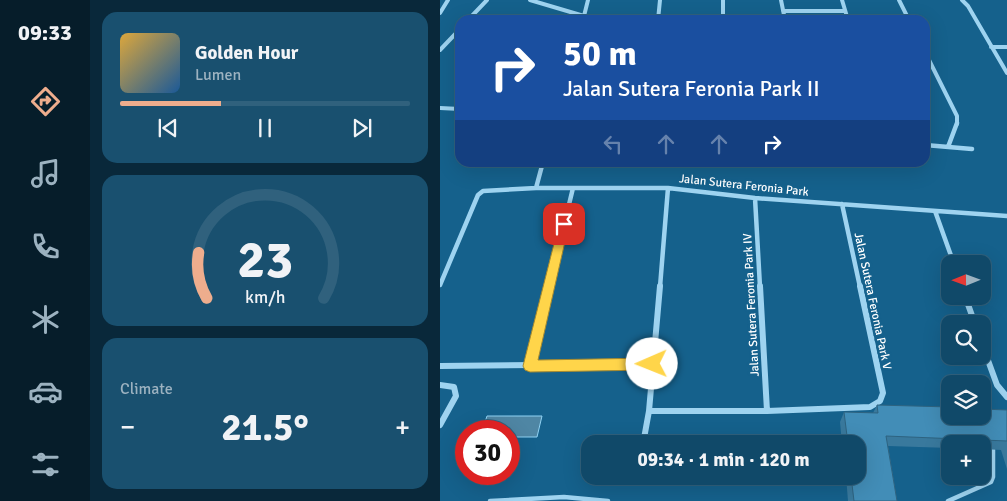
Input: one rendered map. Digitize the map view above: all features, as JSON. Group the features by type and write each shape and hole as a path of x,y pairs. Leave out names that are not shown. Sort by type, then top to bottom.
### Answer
{"street":[{"path":"440,14 448,0"},
{"path":"473,15 487,0"},
{"path":"530,0 575,15"},
{"path":"585,15 588,0"},
{"path":"658,15 660,0"},
{"path":"723,0 723,15"},
{"path":"781,0 784,15"},
{"path":"842,0 847,15"},
{"path":"900,0 907,15"},
{"path":"962,0 968,6 1007,73"},
{"path":"783,11 846,11"},
{"path":"440,50 455,34"},
{"path":"991,47 1007,47"},
{"path":"930,62 957,116 957,126 948,147"},
{"path":"440,108 455,109"},
{"path":"930,145 972,149"},
{"path":"536,188 542,167"},
{"name":"Jalan Sutera Feronia Park","path":"447,268 480,192 536,188 668,188 755,198 1007,216"},
{"path":"530,366 573,188"},
{"path":"645,435 649,411 668,188"},
{"name":"Jalan Sutera Feronia Park IV","path":"755,198 767,412"},
{"name":"Jalan Sutera Feronia Park V","path":"767,412 870,407 880,401 883,393 842,204"},
{"path":"935,211 951,255"},
{"path":"440,268 447,268 440,285"},
{"path":"440,366 652,364"},
{"path":"990,365 997,385 1007,398"},
{"path":"440,385 448,384 454,387 456,396 440,425"},
{"path":"649,411 767,412"}],"lane":[{"path":"948,501 990,482 993,477 993,443"},
{"path":"490,501 564,498 608,501"}],"water":[{"path":"487,416 542,416 537,437 520,437 520,420 486,420"}],"building":[{"path":"877,405 941,407 941,425 991,425 991,409 1007,410 1007,441 991,440 991,435 941,435 941,438 886,436 897,501 854,501 852,485 866,485 866,435 847,435 844,412 878,413"}],"route":[{"path":"564,224 530,366 652,364"}]}
